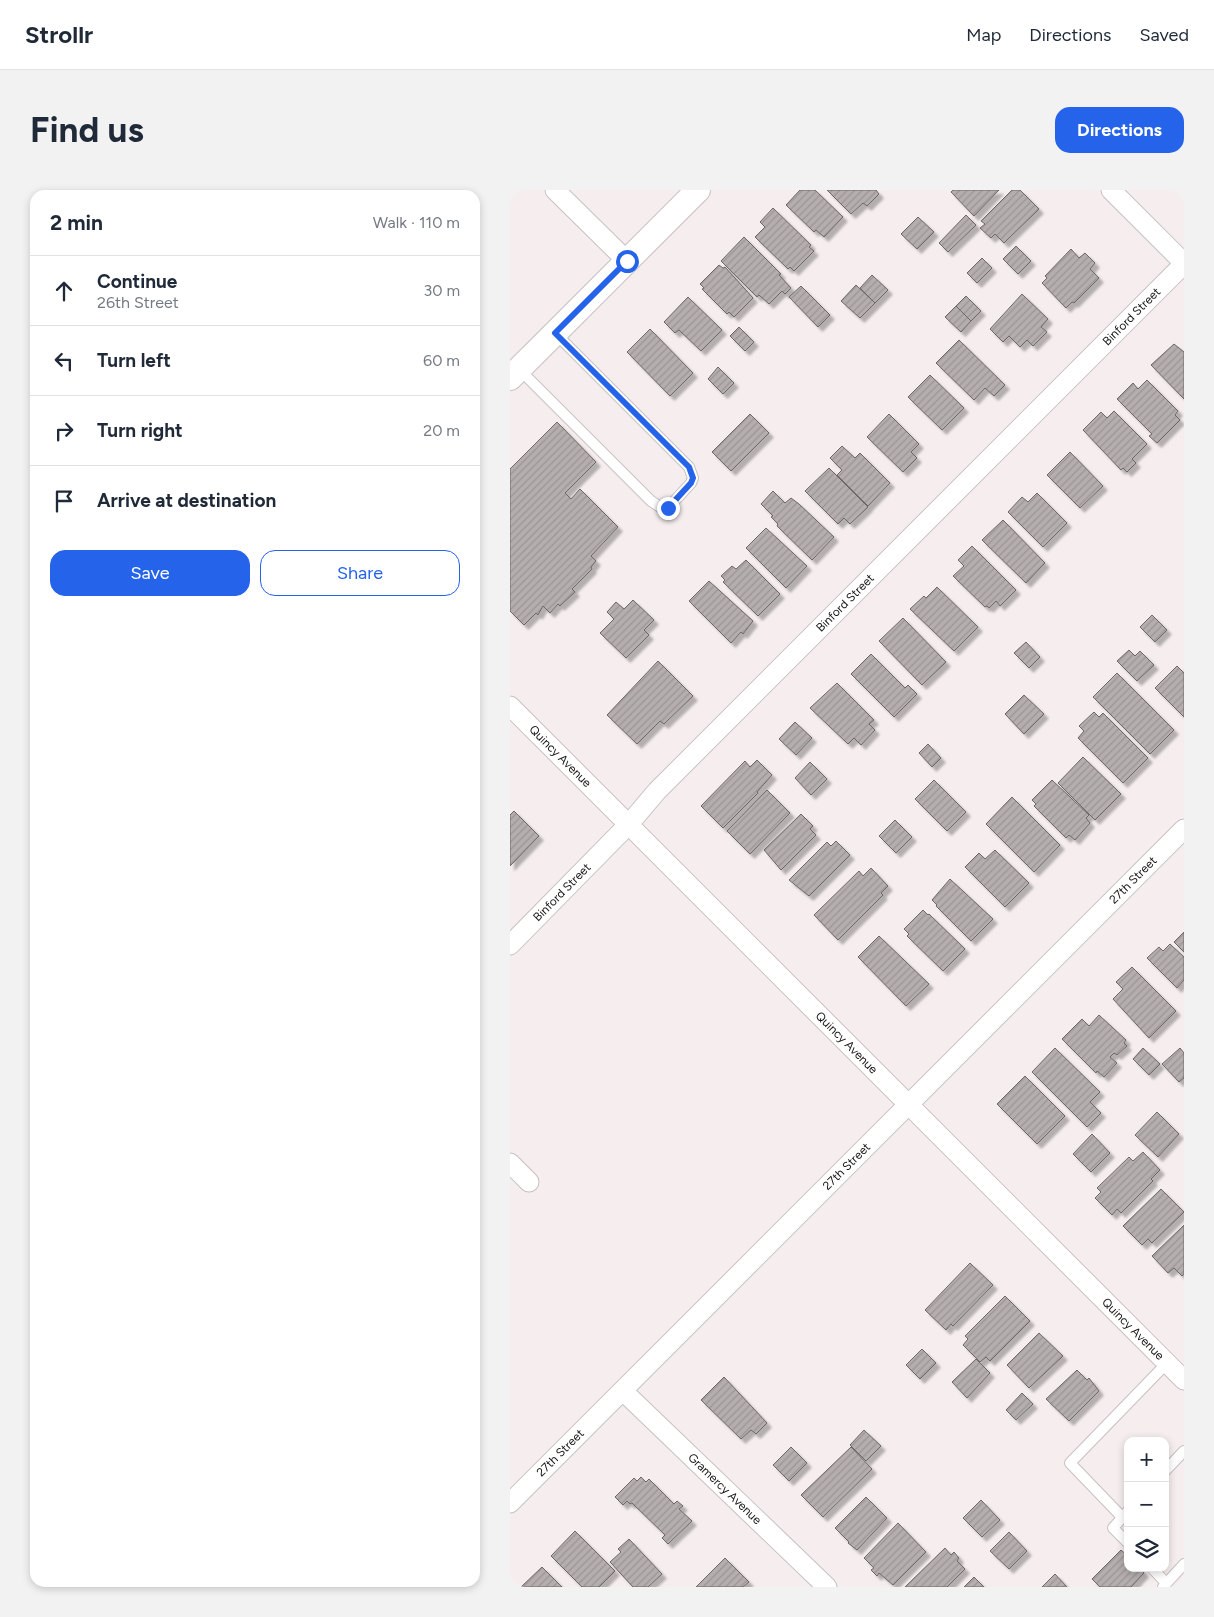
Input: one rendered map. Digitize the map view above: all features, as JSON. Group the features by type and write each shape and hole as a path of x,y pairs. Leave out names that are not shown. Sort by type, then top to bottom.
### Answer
{"street":[{"path":"555,190 627,261"},
{"path":"515,374 698,190"},
{"path":"1111,190 1184,264"},
{"name":"Binford Street","path":"510,945 629,824 657,791 1184,264"},
{"name":"Quincy Avenue","path":"510,706 1184,1380"},
{"name":"27th Street","path":"510,1503 1184,829"},
{"path":"510,1163 529,1182"},
{"name":"Gramercy Avenue","path":"622,1391 827,1587"}],"lane":[{"path":"515,374 651,501 663,509 668,508 691,483 693,478 689,467 555,333"},
{"path":"1124,1513 1070,1463 1167,1363"},
{"path":"1169,1467 1184,1451"},
{"path":"1124,1515 1113,1528 1124,1539"},
{"path":"1155,1572 1165,1585 1184,1564"}],"building":[{"path":"800,190 815,190 843,217 824,237 816,230 814,232 786,205"},
{"path":"827,190 876,190 879,194 867,206 863,203 851,214"},
{"path":"953,190 999,190 974,216 951,192"},
{"path":"1012,190 1020,190 1039,209 1004,243 995,234 991,238 980,228 985,224 981,221"},
{"path":"773,208 811,245 809,247 814,251 794,271 790,267 788,269 755,237 765,227 760,222"},
{"path":"966,215 976,225 948,252 939,243"},
{"path":"918,217 934,232 917,249 901,234"},
{"path":"744,237 781,274 779,275 791,288 785,294 782,291 769,304 759,295 757,297 721,261"},
{"path":"1016,246 1031,261 1018,274 1003,259"},
{"path":"1071,249 1079,258 1085,253 1095,263 1090,269 1099,278 1074,303 1072,302 1066,308 1042,283 1047,278 1045,276"},
{"path":"982,258 992,268 977,283 967,273"},
{"path":"719,265 723,268 725,267 753,298 734,317 729,312 727,314 702,289 704,288 700,284"},
{"path":"872,275 888,290 875,303 860,288"},
{"path":"856,285 875,303 860,318 841,301"},
{"path":"801,286 830,315 818,327 789,297"},
{"path":"1022,294 1048,319 1041,327 1047,332 1033,346 1027,340 1020,347 1009,336 1003,342 990,329"},
{"path":"966,296 981,311 971,321 956,306"},
{"path":"688,297 722,330 701,351 679,330 675,333 664,322"},
{"path":"956,306 971,321 961,332 945,317"},
{"path":"739,327 754,342 745,351 730,336"},
{"path":"650,329 693,373 670,396 627,352"},
{"path":"959,340 1005,385 994,396 985,388 974,400 936,363"},
{"path":"1174,344 1184,352 1184,399 1151,365"},
{"path":"718,367 734,383 723,394 708,379"},
{"path":"930,375 964,408 942,430 908,397"},
{"path":"1147,380 1178,411 1175,415 1180,420 1157,443 1149,436 1152,434 1117,399 1133,383 1138,389"},
{"path":"1114,411 1147,444 1132,459 1136,463 1127,472 1123,468 1121,470 1083,430 1101,412 1107,418"},
{"path":"750,414 769,433 731,471 712,452"},
{"path":"889,414 919,444 911,452 917,458 903,472 867,437"},
{"path":"557,422 596,462 565,493 571,499 580,489 618,527 591,556 596,561 591,567 592,569 572,589 575,592 560,606 558,604 550,613 543,606 538,615 536,613 524,625 510,611 510,469"},
{"path":"842,446 855,458 860,453 890,483 868,506 837,475 842,470 830,458"},
{"path":"1070,452 1103,486 1080,508 1047,475"},
{"path":"829,468 868,507 850,524 844,518 838,524 805,491"},
{"path":"773,491 785,503 791,498 799,504 834,537 812,560 777,526 778,524 771,517 773,516 761,504"},
{"path":"1037,493 1067,523 1043,547 1008,512 1022,497 1028,502"},
{"path":"1003,520 1045,563 1026,583 982,540"},
{"path":"766,528 807,566 786,588 746,548"},
{"path":"972,546 1016,590 1000,606 996,601 989,608 985,607 953,576 964,566 958,560"},
{"path":"746,560 780,594 758,616 723,582 725,580 721,576 732,566 736,569"},
{"path":"709,581 753,621 743,634 741,632 731,643 689,601"},
{"path":"937,587 978,627 954,651 910,609 924,596 926,598"},
{"path":"633,600 654,620 644,630 649,635 626,658 600,633 614,619 607,612 616,602 624,609"},
{"path":"1152,615 1167,630 1155,642 1140,627"},
{"path":"903,618 946,662 922,685 879,641"},
{"path":"1026,642 1040,657 1029,668 1014,653"},
{"path":"1129,650 1135,656 1140,651 1154,665 1137,681 1117,661"},
{"path":"871,654 905,688 908,685 917,694 894,717 851,674"},
{"path":"658,661 693,696 664,724 660,721 637,744 607,715"},
{"path":"1177,666 1184,673 1184,717 1155,688"},
{"path":"1117,673 1174,730 1150,754 1093,697"},
{"path":"837,683 874,720 869,724 875,730 861,745 854,738 848,744 810,708"},
{"path":"1024,695 1044,714 1024,734 1005,714"},
{"path":"1094,712 1099,717 1103,713 1148,758 1123,783 1078,738 1084,731 1079,726"},
{"path":"795,722 812,738 796,755 779,739"},
{"path":"928,744 941,758 932,767 919,753"},
{"path":"1083,757 1121,794 1095,820 1058,783"},
{"path":"757,760 772,775 758,793 723,828 701,806 745,761 750,767"},
{"path":"810,762 827,779 811,795 795,778"},
{"path":"934,780 966,812 947,831 915,799"},
{"path":"1052,780 1089,815 1086,818 1090,823 1075,840 1069,835 1066,838 1034,806 1036,804 1032,800"},
{"path":"767,790 790,813 750,854 727,831"},
{"path":"1012,797 1060,845 1034,872 986,824"},
{"path":"514,811 539,836 510,866 510,815"},
{"path":"801,814 813,826 810,829 816,835 781,870 764,850"},
{"path":"895,820 912,837 896,853 879,836"},
{"path":"836,841 850,855 809,896 789,880 827,842 831,846"},
{"path":"995,850 1029,883 1005,907 965,867 979,853 985,859"},
{"path":"871,868 888,886 881,893 883,895 838,940 814,915 859,871 863,876"},
{"path":"950,879 993,919 971,941 932,900"},
{"path":"923,910 965,949 943,971 907,936 909,934 904,929"},
{"path":"1184,932 1184,952 1174,942"},
{"path":"879,936 929,984 906,1006 858,957"},
{"path":"1170,944 1184,957 1184,980 1177,988 1147,958 1159,947 1163,951"},
{"path":"1132,967 1176,1011 1149,1038 1113,999 1123,989 1116,982"},
{"path":"1099,1015 1126,1040 1124,1043 1127,1046 1117,1055 1114,1053 1110,1057 1117,1063 1104,1077 1097,1071 1096,1073 1062,1039 1082,1019 1089,1026"},
{"path":"1055,1048 1100,1092 1090,1102 1101,1113 1087,1127 1032,1072"},
{"path":"1143,1048 1160,1064 1149,1075 1133,1059"},
{"path":"1180,1048 1184,1053 1184,1078 1179,1082 1162,1064"},
{"path":"1025,1076 1065,1116 1037,1144 997,1104"},
{"path":"1157,1112 1179,1134 1158,1157 1135,1135"},
{"path":"1092,1134 1110,1153 1091,1172 1073,1154"},
{"path":"1143,1152 1160,1170 1151,1179 1153,1181 1121,1213 1117,1209 1112,1215 1095,1198 1101,1192 1097,1188 1129,1157 1133,1161"},
{"path":"1161,1189 1184,1212 1152,1243 1148,1239 1142,1245 1123,1226"},
{"path":"1184,1225 1184,1274 1182,1276 1174,1268 1168,1273 1152,1256"},
{"path":"970,1263 993,1285 953,1326 951,1324 946,1330 925,1310"},
{"path":"1005,1296 1030,1321 990,1361 986,1357 980,1362 963,1345 968,1339 965,1336"},
{"path":"1039,1333 1063,1356 1029,1388 1007,1365"},
{"path":"922,1349 936,1363 920,1379 906,1365"},
{"path":"976,1359 990,1373 967,1398 952,1382"},
{"path":"1077,1370 1087,1380 1089,1378 1099,1391 1069,1421 1046,1399"},
{"path":"724,1377 767,1423 756,1434 751,1430 741,1439 701,1400"},
{"path":"1022,1393 1033,1404 1016,1420 1006,1410"},
{"path":"864,1430 881,1446 866,1461 850,1445"},
{"path":"791,1447 807,1463 789,1481 773,1465"},
{"path":"851,1447 872,1469 823,1517 801,1495"},
{"path":"641,1477 646,1482 649,1479 674,1504 677,1501 683,1506 679,1509 692,1521 668,1544 662,1538 665,1535 632,1503 630,1504 627,1501 623,1505 615,1497 634,1478 637,1481"},
{"path":"866,1497 887,1518 857,1550 835,1528"},
{"path":"981,1500 1000,1520 982,1537 963,1518"},
{"path":"898,1523 926,1552 893,1585 879,1573 877,1576 871,1570 874,1568 864,1558"},
{"path":"575,1531 615,1571 599,1587 582,1587 551,1556"},
{"path":"1009,1532 1027,1551 1009,1569 990,1551"},
{"path":"629,1539 662,1574 648,1587 633,1587 610,1562 621,1552 618,1549"},
{"path":"945,1548 951,1555 954,1552 959,1558 957,1561 965,1569 947,1587 905,1587"},
{"path":"1121,1550 1124,1553 1124,1572 1144,1573 1131,1587 1100,1587 1092,1579"},
{"path":"725,1558 749,1582 743,1587 696,1587"},
{"path":"542,1567 562,1587 521,1587"},
{"path":"1055,1574 1067,1587 1042,1587"},
{"path":"974,1577 984,1587 964,1587"}],"route":[{"path":"627,261 555,333 689,467 693,478 691,483 668,508"}]}
